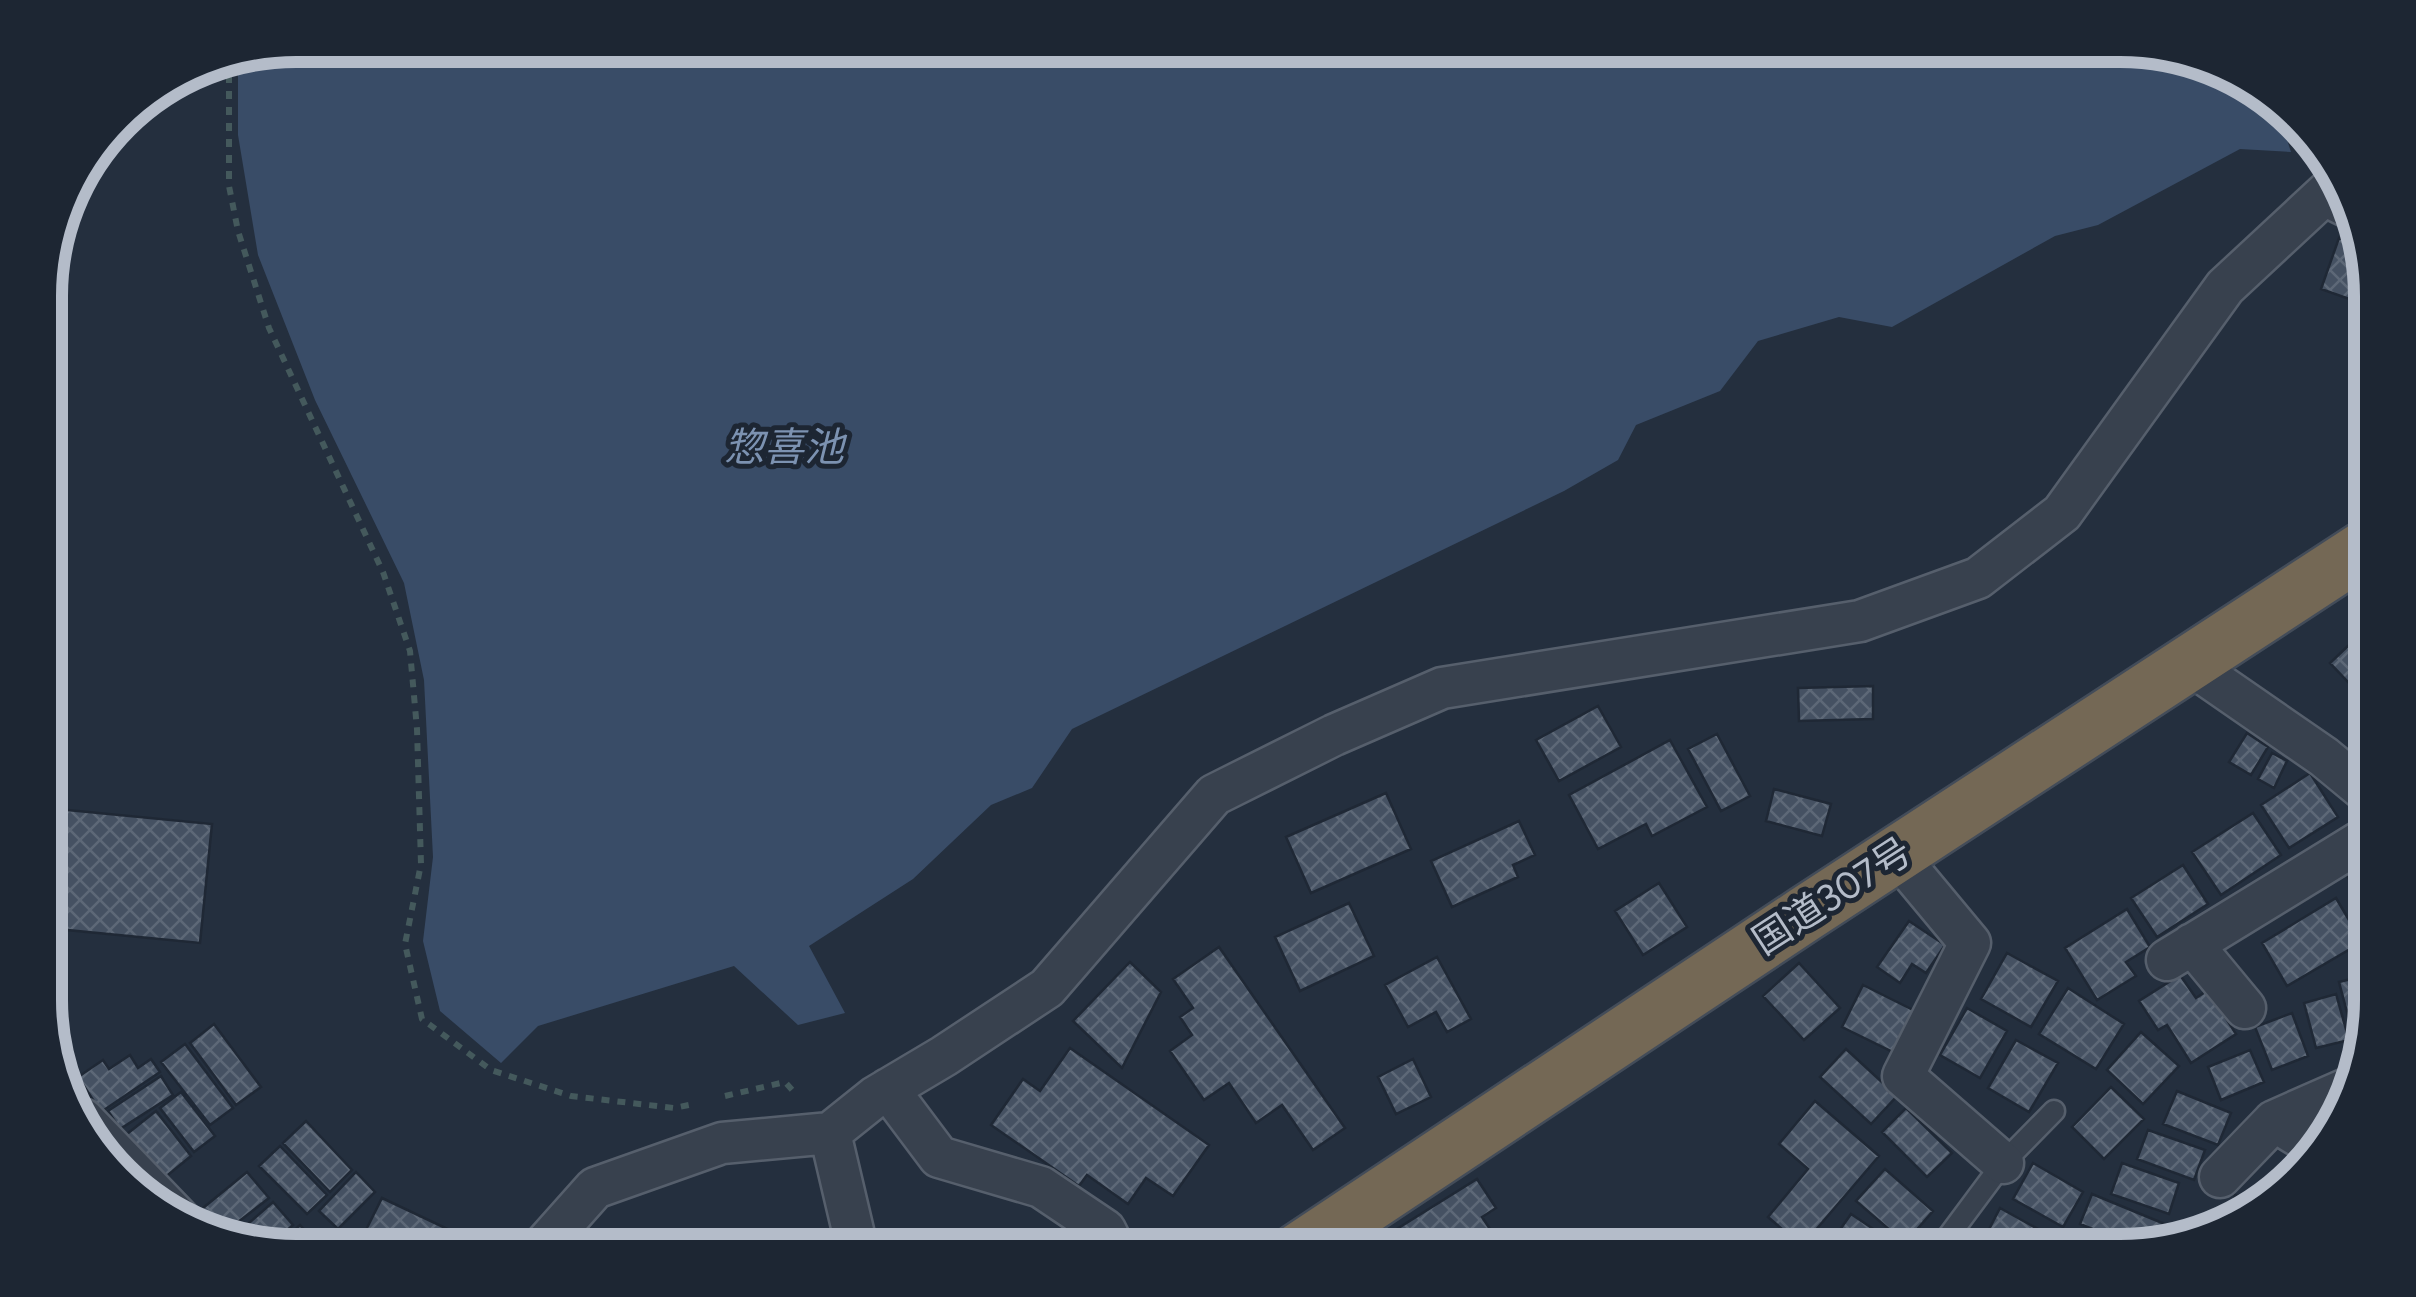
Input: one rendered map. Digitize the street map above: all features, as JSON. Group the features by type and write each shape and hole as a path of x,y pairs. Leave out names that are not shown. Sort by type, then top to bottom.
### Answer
{"highway":[{"name":"国道307号","path":"1324,1234 2354,555"}],"street":[{"path":"554,1234 595,1188 722,1144 830,1133 888,1089 1048,988 1214,796 1334,735 1442,688 1860,622 1978,578 2062,513 2225,287 2327,192"},
{"path":"2188,664 2354,781"},
{"path":"2245,1008 2179,952 2354,845"},
{"path":"1896,854 1970,943 1903,1076 2003,1163"},
{"path":"888,1089 938,1157 1040,1187 1108,1234"},
{"path":"2220,1177 2274,1121 2333,1095"},
{"path":"2274,1121 2306,1141"},
{"path":"830,1133 854,1234"}],"lane":[{"path":"1951,1234 2003,1163 2054,1112"}],"path":[{"path":"229,72 229,186 238,232 269,328 384,572 410,651 417,729 420,864 405,944 422,1019 491,1070 571,1096 674,1108 785,1082 830,1133"}],"water":[{"name":"惣喜池","path":"297,62 2119,62 2165,67 2223,87 2274,121 2284,131 2291,152 2240,149 2098,225 2055,236 1892,327 1839,317 1758,341 1720,391 1636,425 1618,460 1564,491 1072,729 1032,788 991,805 913,879 809,946 845,1013 798,1025 734,966 538,1026 501,1063 440,1011 423,941 433,857 424,680 404,583 315,400 258,255 238,135 238,70"}],"building":[{"path":"2339,238 2347,241 2354,301 2321,289"},
{"path":"2354,640 2354,688 2330,663"},
{"path":"1873,686 1873,719 1799,721 1798,688"},
{"path":"1598,706 1621,747 1559,781 1536,740"},
{"path":"2247,733 2268,747 2251,775 2229,762"},
{"path":"1717,734 1750,796 1721,811 1688,749"},
{"path":"1670,740 1707,807 1652,836 1646,824 1598,849 1569,795"},
{"path":"2272,753 2287,761 2274,788 2258,779"},
{"path":"2310,773 2338,817 2289,848 2261,805"},
{"path":"1774,789 1831,804 1822,836 1766,821"},
{"path":"1386,793 1411,849 1311,893 1286,837"},
{"path":"62,809 212,824 200,943 62,929"},
{"path":"2253,813 2281,855 2221,895 2192,852"},
{"path":"1519,821 1535,855 1513,865 1518,877 1452,907 1431,861"},
{"path":"2183,865 2208,904 2157,937 2131,898"},
{"path":"2354,867 2354,886 2345,873"},
{"path":"1659,883 1687,927 1643,955 1615,911"},
{"path":"2336,898 2354,928 2354,947 2287,986 2262,943"},
{"path":"1349,903 1374,956 1300,991 1275,937"},
{"path":"2127,909 2150,947 2126,962 2136,976 2097,1000 2065,948"},
{"path":"1909,921 1945,945 1926,973 1912,964 1900,983 1877,967"},
{"path":"1219,947 1345,1128 1313,1150 1282,1105 1256,1123 1229,1083 1204,1100 1170,1051 1192,1035 1180,1017 1193,1008 1173,979"},
{"path":"2007,953 2058,981 2031,1027 1981,999"},
{"path":"1437,957 1471,1019 1447,1032 1436,1012 1408,1027 1385,985"},
{"path":"1130,962 1161,992 1122,1068 1073,1021"},
{"path":"1799,963 1840,1008 1804,1040 1763,996"},
{"path":"2180,975 2196,998 2208,990 2236,1034 2191,1063 2167,1025 2158,1030 2139,1001"},
{"path":"2354,978 2351,1028 2339,982"},
{"path":"1863,985 1915,1011 1895,1053 1842,1027"},
{"path":"2068,988 2124,1024 2096,1069 2039,1034"},
{"path":"2336,994 2349,1040 2316,1048 2304,1003"},
{"path":"1967,1008 2007,1031 1980,1078 1940,1055"},
{"path":"2292,1013 2308,1056 2272,1070 2255,1027"},
{"path":"214,1024 261,1087 236,1105 190,1043"},
{"path":"2141,1032 2179,1066 2143,1104 2107,1070"},
{"path":"2016,1040 2058,1063 2029,1112 1988,1088"},
{"path":"185,1044 233,1108 210,1125 161,1062"},
{"path":"1070,1048 1209,1145 1173,1196 1146,1178 1128,1204 1087,1175 1079,1186 991,1125 1023,1079 1040,1091"},
{"path":"1846,1049 1897,1096 1871,1124 1820,1077"},
{"path":"2250,1050 2264,1082 2221,1100 2208,1067"},
{"path":"130,1055 138,1068 151,1059 160,1072 101,1112 78,1077 103,1060 109,1069"},
{"path":"1413,1059 1431,1097 1396,1114 1378,1077"},
{"path":"161,1076 173,1095 120,1129 108,1111"},
{"path":"2111,1087 2144,1119 2104,1159 2072,1127"},
{"path":"2177,1091 2231,1113 2218,1145 2163,1124"},
{"path":"181,1092 215,1136 194,1152 160,1108"},
{"path":"1815,1101 1879,1156 1812,1234 1788,1234 1768,1217 1808,1169 1779,1144"},
{"path":"1906,1108 1952,1153 1927,1177 1882,1132"},
{"path":"156,1111 191,1156 163,1179 127,1134"},
{"path":"306,1121 352,1170 330,1192 283,1143"},
{"path":"2148,1130 2205,1150 2194,1180 2137,1159"},
{"path":"280,1146 327,1195 307,1214 259,1166"},
{"path":"2033,1163 2083,1192 2063,1227 2013,1199"},
{"path":"2122,1163 2179,1183 2169,1214 2111,1194"},
{"path":"1885,1169 1933,1211 1913,1234 1894,1234 1856,1201"},
{"path":"247,1172 269,1198 233,1226 212,1219 203,1208"},
{"path":"356,1172 375,1192 338,1229 319,1211"},
{"path":"1477,1179 1496,1208 1482,1217 1493,1234 1389,1234"},
{"path":"2092,1194 2172,1227 2134,1234 2105,1234 2080,1224"},
{"path":"382,1198 458,1234 364,1234"},
{"path":"273,1202 293,1225 284,1233 243,1228"},
{"path":"2000,1208 2047,1234 1987,1234"},
{"path":"1851,1214 1881,1234 1837,1234"},
{"path":"300,1225 308,1234 297,1234 291,1234"}]}
